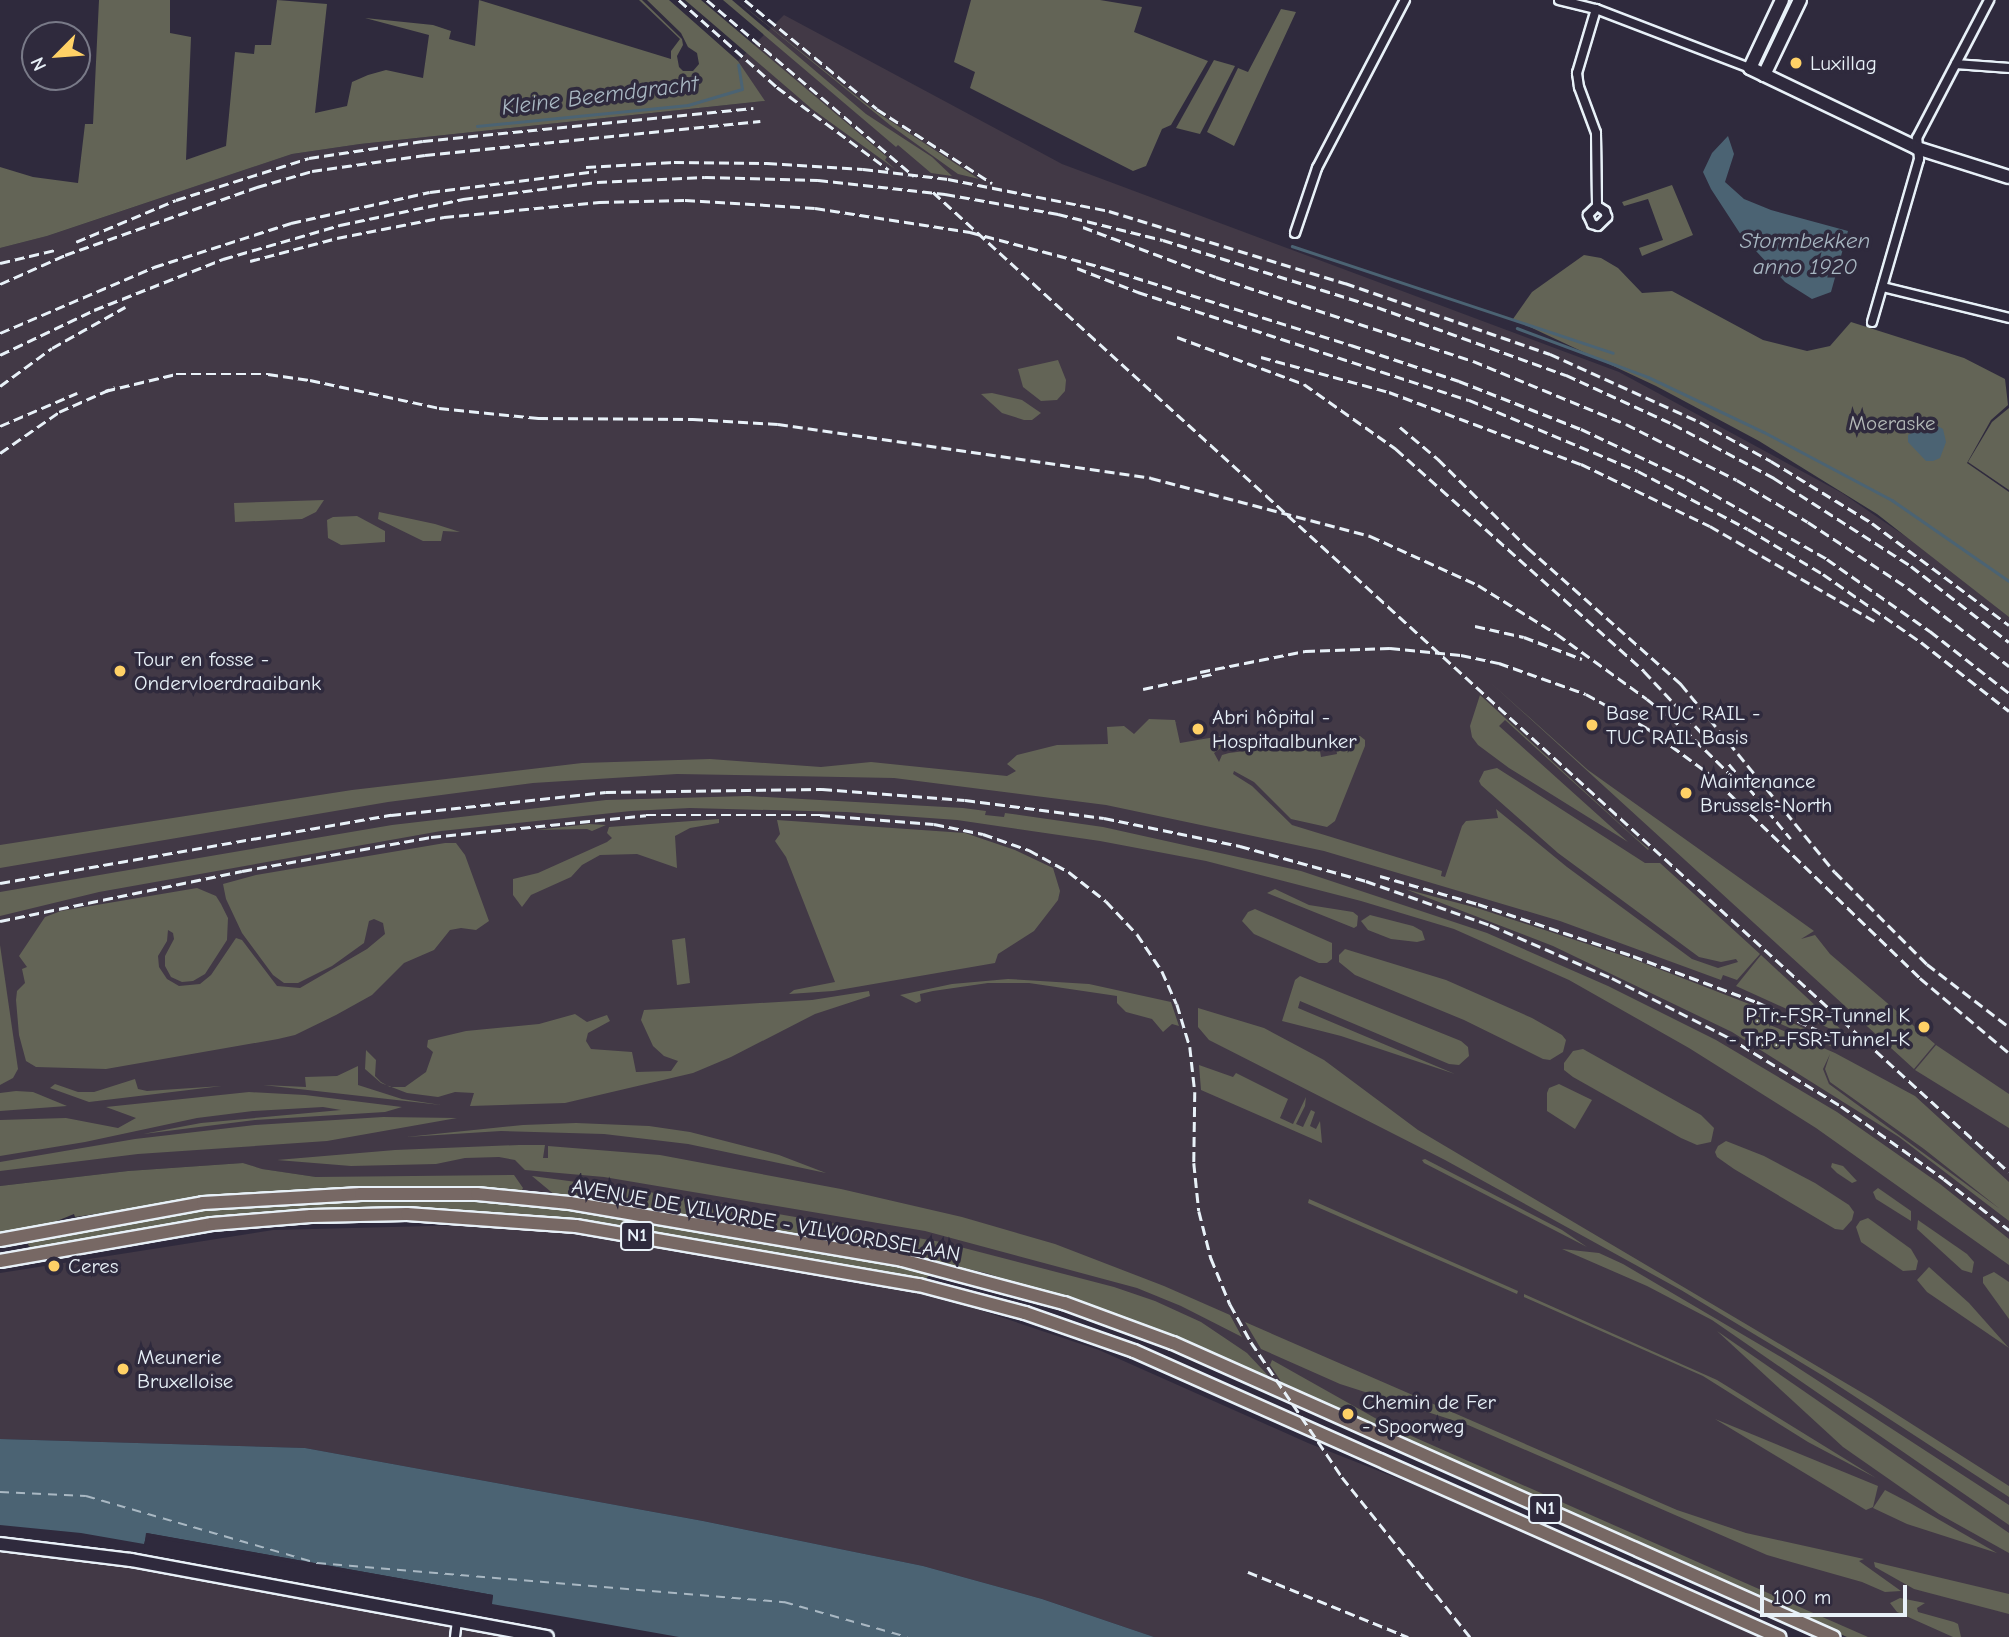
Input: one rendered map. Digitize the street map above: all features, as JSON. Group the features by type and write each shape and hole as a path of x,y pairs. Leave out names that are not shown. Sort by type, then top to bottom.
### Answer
{"main road":[{"path":"1782,0 1750,68 1917,148 2009,177"},
{"path":"1764,75 1800,0"},
{"name":"AVENUE DE VILVORDE - VILVOORDSELAAN","path":"0,1240 203,1203 361,1194 477,1194 570,1203 902,1260 1064,1303 1163,1339 1833,1637"},
{"name":"AVENUE DE VILVORDE - VILVOORDSELAAN","path":"0,1261 212,1224 301,1217 407,1214 576,1226 919,1285 1025,1313 1134,1351 1779,1637"},
{"path":"0,1544 131,1560 547,1637"}],"street":[{"path":"1294,233 1317,168 1405,0"},
{"path":"1559,0 1596,9 1750,68"},
{"path":"1872,322 1919,159 1917,138 1989,0"},
{"path":"1596,9 1577,73 1579,87 1596,133 1597,206"},
{"path":"1956,64 2009,68"},
{"path":"1883,287 2009,318"},
{"path":"455,1637 457,1621"}],"shaded area":[{"path":"784,15 1062,164 1619,372 1842,493 1955,570 2009,613 2009,1637 1847,1637 1135,1322 1017,1282 938,1261 861,1245 454,1180 316,1177 261,1169 243,1163 128,1171 0,1186 0,248 47,236 292,154 360,144 764,101 738,61"},
{"path":"511,1224 788,1265 947,1299 1099,1350 1308,1443 1455,1501 1765,1637 1154,1637 1042,1599 923,1566 703,1521 305,1448 0,1439 0,1273 273,1230"},
{"path":"0,1551 80,1556 519,1637 0,1637"}],"green space":[{"path":"99,0 170,0 170,33 191,37 186,160 226,146 235,52 254,54 255,45 271,45 277,0 327,4 315,113 347,106 352,82 368,75 386,70 423,78 429,35 365,18 433,25 451,31 449,39 475,46 479,0 671,59 671,51 680,39 639,0 642,0 682,39 683,45 677,56 679,67 683,71 693,71 699,64 697,53 688,47 681,33 647,0 669,0 738,61 765,101 360,144 292,154 47,236 0,248 0,167 33,177 78,183 85,124 93,124"},
{"path":"685,0 701,0 887,157 885,160 895,169 812,109"},
{"path":"723,0 732,0 866,114 932,157 952,176 931,173 898,145 896,147"},
{"path":"736,0 875,111 979,179 958,174 890,125"},
{"path":"971,0 1100,0 1142,7 1134,32 1208,61 1171,125 1162,129 1146,166 1133,171 970,88 975,72 954,62"},
{"path":"1281,9 1296,12 1234,146 1207,132 1238,68 1248,72"},
{"path":"1214,60 1235,66 1200,134 1176,128"},
{"path":"1672,185 1693,235 1642,256 1639,248 1663,240 1648,199 1624,206 1622,202"},
{"name":"Moeraske","path":"1584,255 1601,258 1618,268 1642,293 1672,291 1763,340 1807,351 1830,346 1851,322 1964,358 2005,379 2008,405 1991,420 1967,463 2009,492 2009,617 1877,514 1759,441 1656,386 1513,319 1532,292"},
{"path":"1058,360 1066,380 1065,391 1057,400 1041,401 1023,387 1018,369"},
{"path":"992,393 1022,400 1041,413 1032,420 1024,420 1002,413 981,394"},
{"path":"2009,408 2009,490 1968,462 1992,422"},
{"path":"324,500 316,512 302,519 235,522 234,503"},
{"path":"379,512 460,532 443,531 441,541 423,541 378,519"},
{"path":"357,516 385,531 385,542 341,545 328,538 327,520 333,517"},
{"path":"1491,683 1588,770 1814,931 1801,939 1815,935 1830,954 1935,1044 1914,1069"},
{"path":"1480,695 1649,849 1648,850 1505,720 1499,726 1628,842 1509,768 1478,745 1472,737 1470,726"},
{"path":"1149,719 1175,720 1180,743 1221,736 1222,747 1214,753 1219,762 1222,755 1229,753 1360,736 1365,740 1365,746 1335,821 1327,827 1291,819 1254,782 1234,771 1233,774 1252,786 1292,825 1442,871 1441,876 1445,877 1462,826 1466,821 1498,818 1496,809 1567,867 1692,959 1718,968 1738,962 1736,959 1721,962 1699,957 1558,853 1481,785 1479,781 1484,771 1497,768 1645,863 1660,863 1760,954 1737,980 1723,975 1721,980 1560,921 1324,851 1106,805 894,778 677,774 533,783 388,802 0,868 0,845 352,790 582,763 710,759 821,767 871,762 1007,776 1016,771 1007,764 1017,755 1057,745 1108,744 1107,727 1124,726 1134,734","holes":["1335,742 1337,754 1321,757 1319,745"]},
{"path":"748,796 963,808 986,811 985,815 1004,817 1005,813 1103,827 1301,871 1487,933 1608,986 1716,1040 1837,1112 1940,1184 2009,1239 2009,1265 1816,1128 1689,1048 1569,980 1454,929 1361,901 1206,861 1100,841 957,820 846,812 690,808 631,811 441,831 99,892 0,916 0,892 392,825 606,800"},
{"path":"719,819 719,823 690,828 675,836 677,868 637,854 600,855 582,865 571,877 531,895 522,907 513,895 513,879 538,873 607,842 612,838 607,833 609,827"},
{"path":"777,820 965,833 1015,850 1053,868 1060,891 1058,900 1034,931 998,954 995,963 833,991 789,994 794,990 835,982 786,857 775,841 780,834"},
{"path":"589,824 606,825 592,831 536,830"},
{"path":"456,843 465,855 489,921 476,930 450,930 434,950 404,963 372,995 336,1015 295,1035 278,1039 106,1069 36,1067 26,1061 19,1035 16,1000 17,991 25,983 22,969 27,967 19,956 45,917 61,911 197,888 216,896 221,904 228,918 227,940 205,974 193,981 182,982 171,977 165,966 165,956 174,939 173,933 168,930 167,941 158,956 159,967 167,979 179,986 200,984 211,975 236,938 242,940 277,986 300,988 367,949 385,934 383,923 374,919 369,921 364,943 332,966 298,983 284,983 273,975 242,933 226,899 223,884 256,875"},
{"path":"1275,889 1309,905 1353,912 1358,916 1357,926 1354,928 1267,893"},
{"path":"1405,889 1477,908 1633,959 1757,1007 1839,1044 1837,1049 1765,1017 1763,1022 1835,1053 1915,1096 2009,1182 2009,1221 1899,1137 1732,1032 1553,946","holes":["1830,1054 1825,1069 1830,1082 1924,1149 2000,1209 1829,1084 1823,1069"]},
{"path":"1255,909 1332,943 1332,959 1327,963 1319,963 1254,934 1242,921 1248,912"},
{"path":"1370,915 1413,926 1422,931 1425,940 1417,942 1391,939 1368,930 1361,921"},
{"path":"685,938 690,983 677,985 672,940"},
{"path":"0,945 18,1069 13,1078 0,1085"},
{"path":"1345,949 1446,980 1532,1018 1562,1035 1566,1040 1563,1052 1550,1060 1543,1059 1464,1020 1355,975 1339,962 1339,955"},
{"path":"1761,955 1845,1033 1844,1035 1736,986"},
{"path":"1300,976 1461,1041 1468,1047 1469,1056 1459,1065 1449,1064 1300,1001 1298,1008 1455,1074 1341,1036 1282,1021 1295,980"},
{"path":"1008,979 1089,984 1171,1002 1179,1026 1172,1024 1163,1032 1152,1019 1126,1012 1117,1003 1117,996 1029,983 988,983 933,991 920,994 921,1001 916,1003 900,995 952,984"},
{"path":"869,991 870,996 815,1014 731,1057 693,1073 565,1103 470,1106 474,1093 455,1092 438,1097 407,1093 391,1087 405,1087 426,1072 433,1052 427,1047 428,1040 466,1031 539,1024 575,1014 587,1022 607,1015 610,1021 588,1033 586,1041 591,1049 632,1052 636,1072 671,1071 678,1061 664,1056 653,1046 641,1020 644,1010 812,1000"},
{"path":"1198,1008 1264,1028 1324,1060 1418,1130 1871,1398 2009,1486 2009,1497 1825,1377 1681,1290 1445,1160 1209,1040 1198,1027"},
{"path":"1936,1045 2009,1094 2009,1128 1915,1070"},
{"path":"1583,1049 1701,1115 1714,1128 1711,1142 1697,1145 1681,1138 1573,1077 1564,1070 1564,1063 1573,1051"},
{"path":"366,1050 376,1060 375,1076 387,1085 365,1069"},
{"path":"1199,1065 1233,1077 1236,1073 1288,1099 1280,1118 1293,1124 1306,1097 1305,1106 1296,1124 1303,1127 1311,1110 1315,1112 1310,1126 1316,1129 1320,1121 1322,1143 1201,1090"},
{"path":"358,1066 358,1085 402,1099 441,1105 263,1085 306,1087 305,1077 337,1076"},
{"path":"135,1079 138,1089 147,1091 222,1086 89,1102 50,1088 55,1084 78,1092 94,1092"},
{"path":"1559,1084 1592,1100 1575,1129 1547,1111 1549,1088"},
{"path":"33,1092 67,1106 0,1111 0,1093"},
{"path":"249,1092 305,1095 402,1107 385,1112 255,1120 143,1134 201,1123 341,1110 323,1107 253,1111 197,1118 85,1142 0,1156 0,1120 66,1118 118,1128 136,1118 106,1107"},
{"path":"383,1117 457,1118 327,1141 138,1154 0,1171 0,1162 135,1139 255,1125"},
{"path":"576,1123 649,1126 690,1132 779,1155 826,1173 688,1144 604,1134 501,1131 406,1137 523,1125"},
{"path":"1726,1141 1764,1156 1815,1183 1849,1205 1854,1212 1852,1220 1843,1230 1835,1229 1734,1169 1717,1157 1715,1152 1718,1146"},
{"path":"545,1145 543,1158 548,1158 548,1146 660,1155 841,1189 962,1217 1055,1244 1164,1286 1230,1315 1242,1337 1181,1306 1137,1288 925,1231 604,1177 525,1170 515,1160 499,1157 465,1158 436,1164 351,1166 277,1160 395,1150"},
{"path":"1425,1159 1562,1230 1587,1247 1424,1163 1422,1160"},
{"path":"243,1163 262,1169 316,1177 514,1175 523,1188 521,1192 378,1186 234,1194 75,1217 74,1214 52,1223 0,1232 0,1186 128,1171"},
{"path":"1832,1163 1843,1166 1857,1181 1852,1183 1837,1173 1831,1167"},
{"path":"532,1176 643,1191 941,1242 1114,1287 1155,1301 1201,1322 1247,1353 1274,1382 1135,1322 986,1273 861,1245 556,1196"},
{"path":"1878,1188 1911,1211 1911,1221 1876,1199 1873,1192"},
{"path":"325,1199 446,1199 574,1210 894,1263 928,1272 930,1275 922,1281 615,1227 534,1217 445,1211 167,1226 34,1250 28,1245 30,1239 166,1214"},
{"path":"1309,1199 1518,1291 1517,1294 1308,1203"},
{"path":"1868,1218 1911,1249 1918,1261 1916,1270 1903,1271 1861,1242 1856,1227 1860,1221"},
{"path":"1918,1220 1967,1254 1974,1262 1972,1273 1962,1270 1917,1229"},
{"path":"1562,1249 1599,1253 1623,1264 1786,1360 2009,1505 2009,1525 1712,1320 1647,1286"},
{"path":"1929,1267 1969,1303 2009,1348 1927,1292 1917,1280"},
{"path":"1994,1272 2009,1282 2009,1319 1983,1283 1983,1277"},
{"path":"1524,1294 1717,1380 1876,1478 1808,1442 1703,1376 1524,1297"},
{"path":"1245,1322 1677,1510 1746,1533 1864,1559 1859,1561 1901,1591 1885,1592 1862,1582 1767,1555 1468,1425 1340,1384 1261,1349"},
{"path":"1717,1331 2009,1533 2009,1553 1939,1514 1843,1447"},
{"path":"1272,1360 1391,1427 1868,1637 1847,1637 1338,1410 1282,1383 1270,1365"},
{"path":"1715,1419 1878,1486 1873,1507 1866,1510"},
{"path":"1885,1490 1997,1553 1907,1524 1873,1508"},
{"path":"1874,1562 2009,1594 2009,1614 1914,1589 1875,1567"},
{"path":"1900,1598 1925,1603 1917,1608 1918,1612 1958,1624 1961,1637 1953,1637 1897,1612 1890,1603"}],"water":[{"name":"Stormbekken anno 1920","path":"1728,136 1734,154 1725,182 1744,199 1771,210 1848,231 1831,292 1812,299 1785,282 1741,235 1703,172 1712,153"},
{"path":"1930,422 1943,429 1946,442 1940,458 1926,461 1908,442 1908,435"},
{"path":"0,1439 305,1448 703,1521 923,1566 1042,1599 1154,1637 679,1637 492,1604 493,1595 147,1533 144,1544 81,1533 0,1525"}],"pier":[{"path":"146,1533 493,1595 491,1607 489,1597 149,1537 144,1548"}],"waterway":[{"name":"Kleine Beemdgracht","path":"477,126 688,105 742,89 738,65"},
{"path":"1292,246 1613,353"},
{"path":"1517,328 1648,377 1764,432 1892,500 2009,581"}],"ferry route":[{"path":"0,1492 86,1496 317,1563 784,1602 907,1637"}],"railway":[{"path":"679,0 777,87 889,170"},
{"path":"707,0 914,176"},
{"path":"745,0 877,109 992,183"},
{"path":"76,242 176,200 309,158 423,141 753,108"},
{"path":"0,284 65,255 257,187 312,171 425,155 760,121"},
{"path":"586,167 674,162 767,163 863,169 948,179 1109,211 1345,283 1550,354 1700,422 1771,461 1872,523 2009,625"},
{"path":"0,333 154,267 291,223 430,192 597,171"},
{"path":"0,355 94,310 223,259 340,225 463,199 597,182 705,177 818,180 945,194 1058,214 1163,240 1377,307 1566,375 1673,424 1774,478 1911,566 2009,642"},
{"path":"933,192 2009,1172"},
{"path":"250,261 337,238 444,217 599,202 685,200 815,208 970,232 1105,268 1351,345 1459,381 1581,429 1687,479 1827,559 1930,631 2009,693"},
{"path":"1083,227 1216,277 1473,361 1626,424 1737,480 1808,522 1908,588 2009,666"},
{"path":"0,263 55,250"},
{"path":"1077,268 1138,292 1469,400 1638,471 1748,529 1823,574 1921,642 2009,711"},
{"path":"0,386 52,348 125,307"},
{"path":"1177,337 1304,384 1396,449 1644,671 1713,745"},
{"path":"1261,357 1389,392 1581,464 1710,526 1878,623"},
{"path":"105,391 176,374 268,374 310,380 439,408 538,418 693,419 778,424 1151,478 1370,536 1478,585 1557,634 1647,699 1684,729 1730,774"},
{"path":"0,453 59,412 115,387"},
{"path":"0,426 77,393"},
{"path":"1400,427 1438,459 1528,548 1681,684 1835,872 1927,964 2009,1027"},
{"path":"1475,626 1524,637 1582,659"},
{"path":"1200,672 1305,651 1390,648 1461,655 1499,663 1586,694 1647,728 1707,772 1920,978 2009,1053"},
{"path":"1143,689 1212,674"},
{"path":"1729,764 1791,839"},
{"path":"0,883 391,815 606,792 822,789 965,800 1104,818 1240,846 1366,881 1490,925 1612,978 1728,1037 1841,1106 1944,1179 2009,1230"},
{"path":"0,921 242,871 431,837 646,815 820,815 934,824 983,834 1029,850 1069,872 1106,901 1137,934 1162,971 1177,1004 1190,1047 1195,1092 1194,1163 1199,1211 1211,1258 1230,1304 1251,1342 1342,1477 1470,1637"},
{"path":"1380,876 1478,904 1633,956 1757,1002 1841,1041"},
{"path":"1248,1572 1408,1637"}],"place":[{"name":"Luxillag","path":"1796,63"},
{"name":"Tour en fosse - Ondervloerdraaibank","path":"120,671"},
{"name":"Base TUC RAIL - TUC RAIL Basis","path":"1592,725"},
{"name":"Abri hôpital - Hospitaalbunker","path":"1198,729"},
{"name":"Maintenance Brussels-North","path":"1686,793"},
{"name":"P.Tr.-FSR-Tunnel K - Tr.P.-FSR-Tunnel-K","path":"1924,1027"},
{"name":"Ceres","path":"54,1266"},
{"name":"Meunerie Bruxelloise","path":"123,1369"},
{"name":"Chemin de Fer - Spoorweg","path":"1348,1414"}]}
